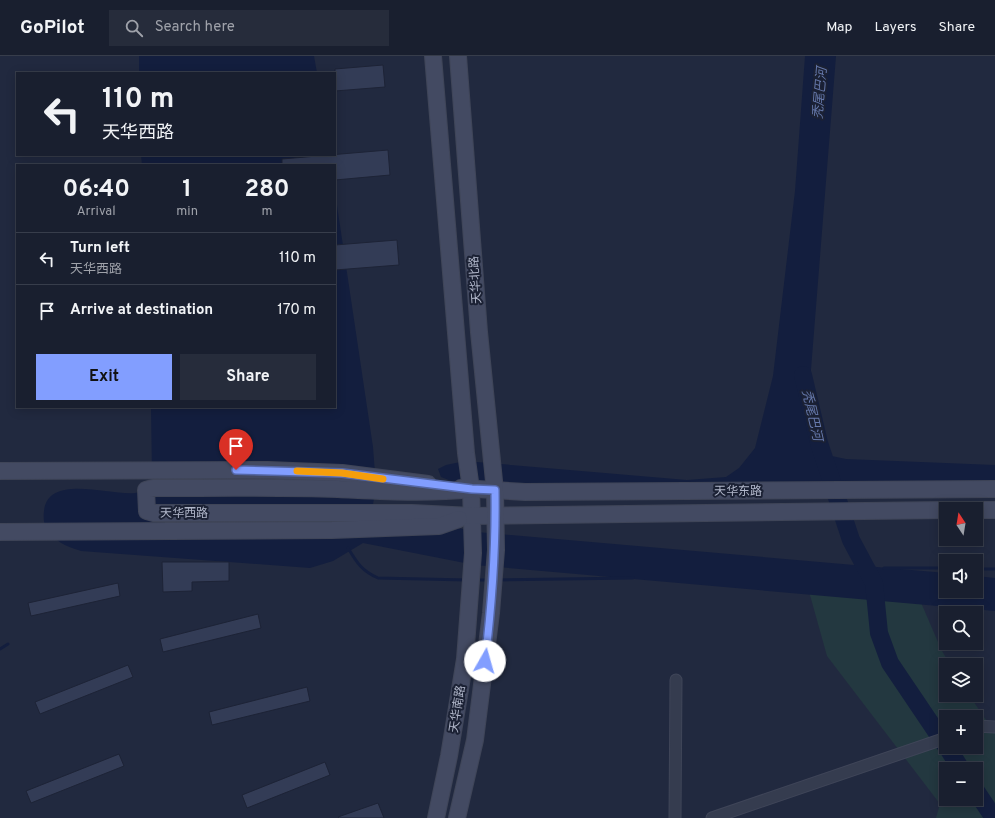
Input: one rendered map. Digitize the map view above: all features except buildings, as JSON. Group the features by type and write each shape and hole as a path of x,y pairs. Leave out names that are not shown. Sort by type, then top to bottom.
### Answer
{"main road":[{"name":"天华北路","path":"433,56 466,453 483,503"},
{"name":"天华北路","path":"458,56 479,332 483,503"},
{"path":"0,471 268,470 342,473 483,503"},
{"name":"天华西路","path":"168,488 338,489 383,492 439,492 483,503 412,513 150,512 146,508 146,492 148,489 168,488"},
{"name":"天华东路","path":"483,503 799,490 995,489"},
{"name":"天华东路","path":"483,503 801,512 939,510"},
{"name":"天华西路","path":"0,532 332,530 439,526 483,503"},
{"name":"天华南路","path":"457,818 475,740 491,613 496,550 483,503"},
{"name":"天华南路","path":"436,818 458,709 465,659 472,553 483,503"},
{"path":"983,510 995,510"}],"street":[{"path":"675,818 676,680"},
{"path":"983,726 995,727"},
{"path":"712,818 895,757 939,741"}],"shaded area":[{"path":"913,584 939,644 939,650 942,650 946,658 939,658 939,702 974,702 979,710 939,710 939,754 983,754 983,715 995,733 995,818 936,818 939,806 983,806 983,762 939,762 939,803 827,656 808,588"}],"water":[{"path":"139,56 314,56 317,72 139,72"},
{"path":"805,56 836,56 808,407 810,436 822,454 846,459 995,465 995,492 459,484 441,477 438,469 446,465 465,461 687,480 726,477 739,468 755,448 773,376 795,191"},
{"path":"141,156 329,156 331,164 142,164"},
{"path":"336,199 373,447 376,487 372,510 477,532 939,572 939,598 983,598 983,577 995,578 995,611 983,610 983,606 939,606 475,565 363,543 333,561 310,568 81,551 64,545 54,538 46,529 44,523 44,511 48,499 57,493 68,489 82,489 135,493 146,488 152,475 151,408 336,408"}],"waterway":[{"name":"秃尾巴河","path":"803,375 819,443 851,540 874,583 879,633 890,663 939,736"},
{"path":"348,548 360,566 378,578 467,580"},
{"path":"884,568 939,568"},
{"path":"983,569 995,569"},
{"path":"498,580 633,578"},
{"path":"476,580 489,580"},
{"path":"0,649 8,644"},
{"name":"秃尾巴河","path":"951,754 957,762"},
{"name":"秃尾巴河","path":"983,802 994,818"}],"slow traffic":[{"path":"297,471 342,473 383,479"}],"route":[{"path":"236,470 342,473 472,489 495,490 496,550 491,613 485,661"}]}
